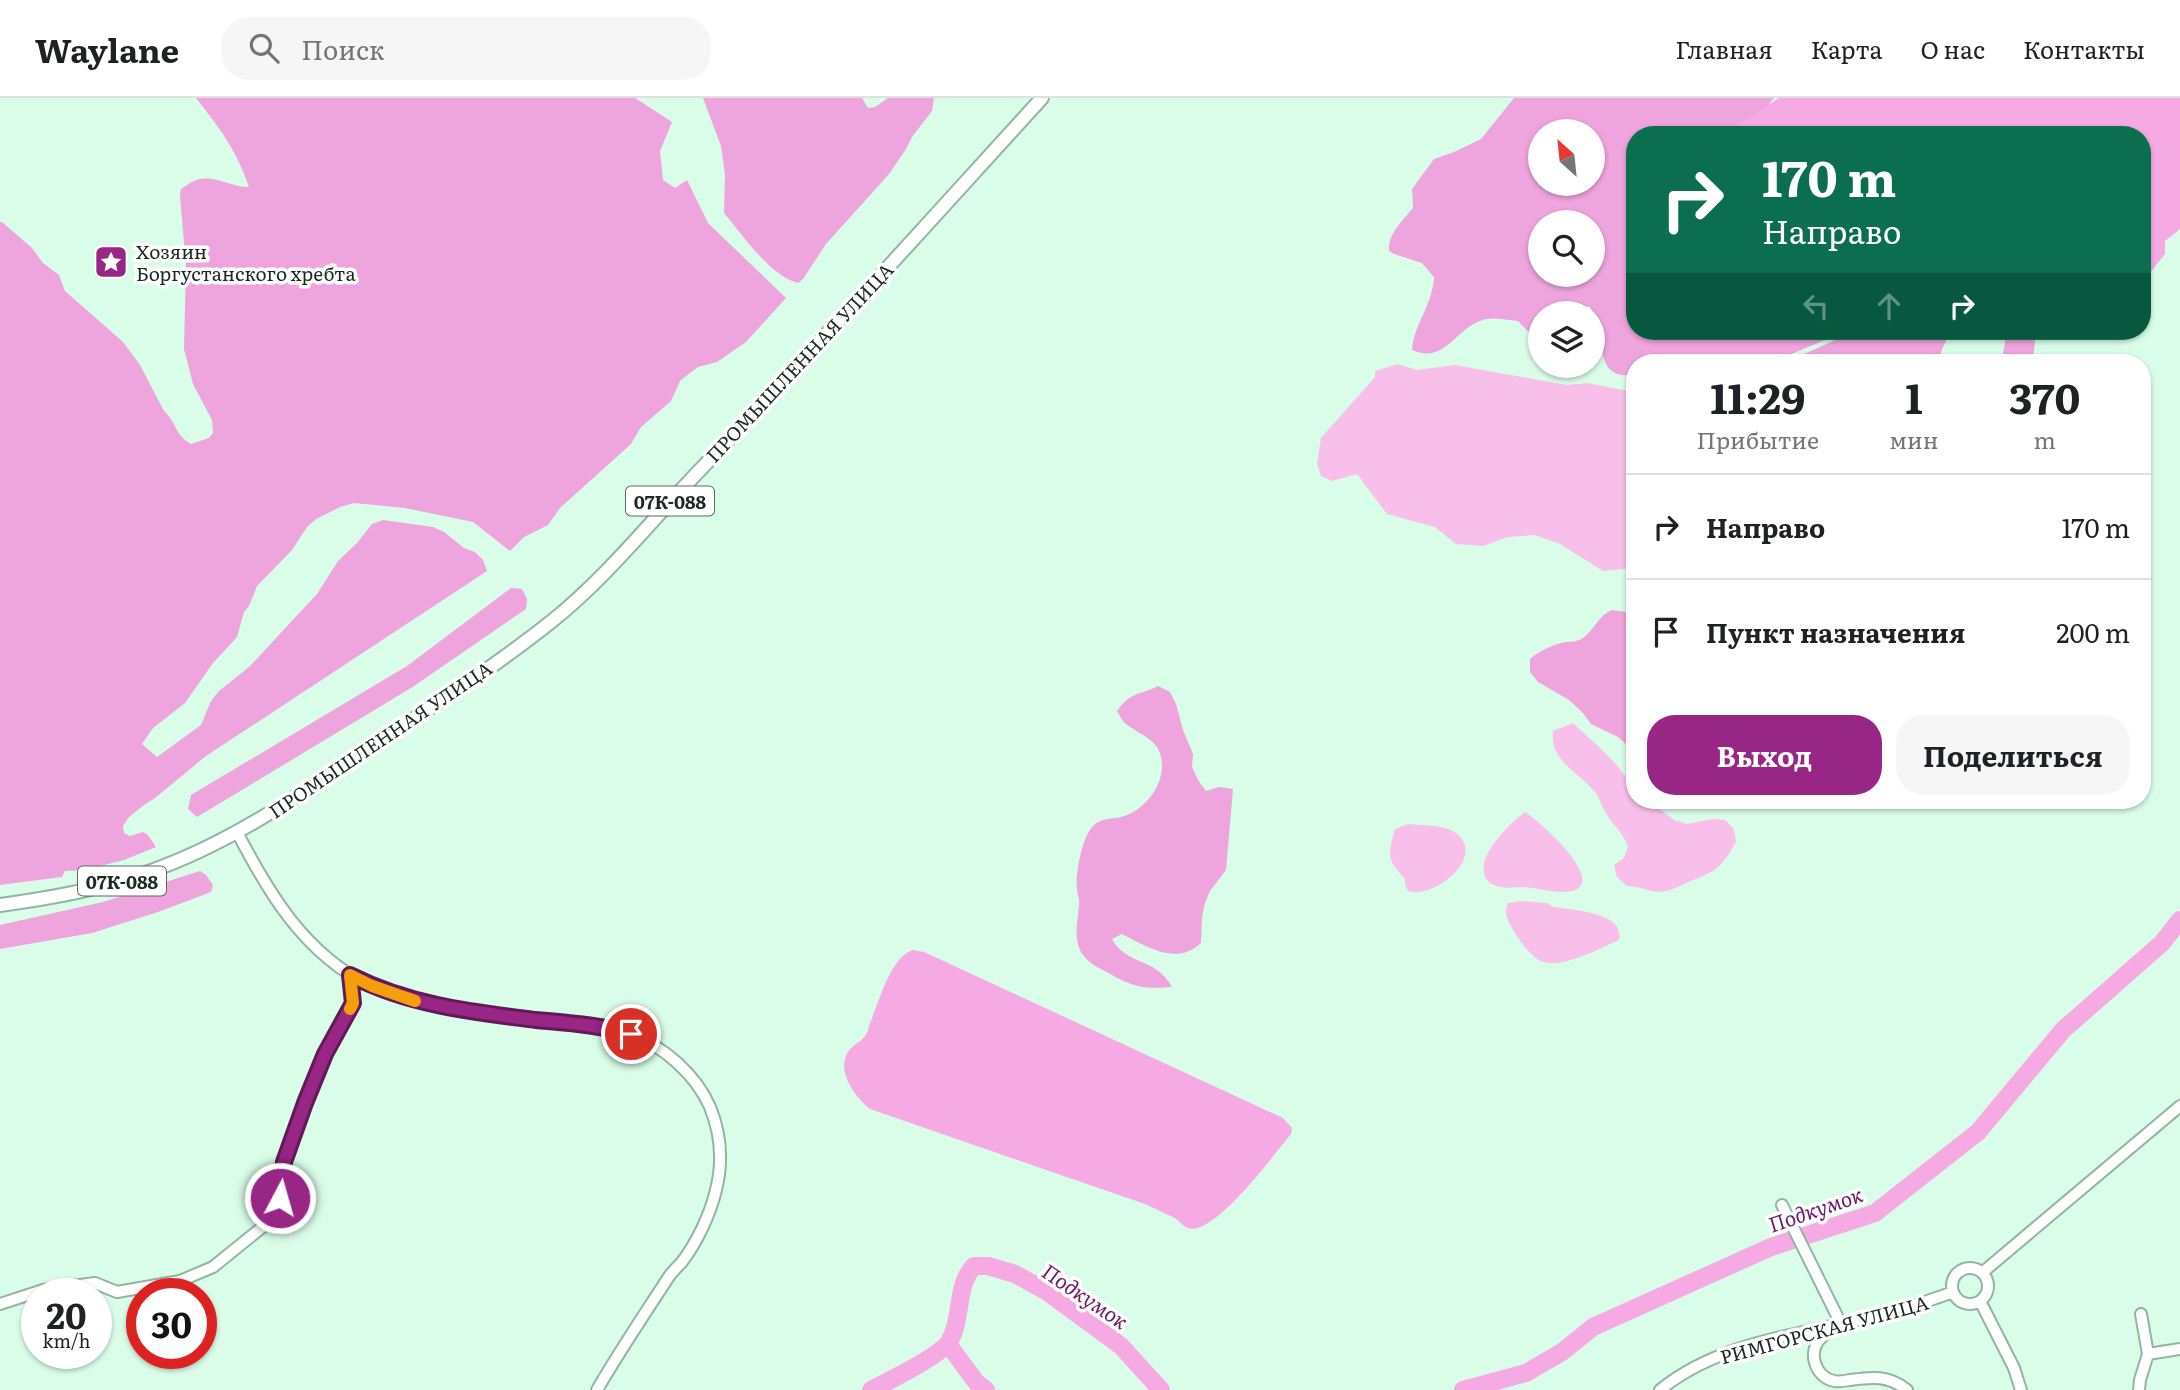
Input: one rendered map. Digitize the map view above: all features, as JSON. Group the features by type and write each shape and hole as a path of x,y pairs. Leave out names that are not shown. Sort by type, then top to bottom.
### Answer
{"main road":[{"name":"ПРОМЫШЛЕННАЯ УЛИЦА","path":"237,832 421,714 553,620 589,587 723,446 1042,98"},
{"name":"07К-088","path":"0,905 72,894 117,882 154,870 237,832"}],"street":[{"path":"237,832 286,915 307,939 350,975 372,986 424,1004 597,1026 631,1034 648,1042 676,1062 696,1082 716,1122 720,1142 716,1192 695,1241 622,1347 597,1390"},
{"path":"0,1304 43,1290 95,1283 117,1292 180,1281 213,1267 265,1225 276,1213 284,1162 305,1103 325,1054 353,1003 350,975"},
{"path":"1983,1272 2180,1106"},
{"path":"1782,1205 1841,1324 1819,1339 1813,1353 1816,1365 1824,1377 1836,1382 1872,1377 1887,1378 1907,1390"},
{"path":"1972,1268 1983,1272 1988,1282 1984,1297 1975,1303 1964,1303 1953,1292 1953,1280 1960,1270 1972,1268"},
{"name":"РИМГОРСКАЯ УЛИЦА","path":"1660,1390 1672,1380 1713,1358 1801,1331 1919,1305 1953,1292"},
{"path":"1980,1301 2014,1368 2021,1390"},
{"path":"2139,1390 2148,1354 2141,1314"},
{"path":"2148,1354 2180,1349"}],"shaded area":[{"path":"196,98 635,98 672,122 660,151 663,180 675,188 687,180 708,223 786,298 746,342 717,362 698,367 680,381 671,401 641,427 631,444 560,508 548,525 524,537 510,551 473,522 405,508 354,503 316,519 307,527 292,550 257,586 244,612 237,637 213,663 185,703 153,728 142,744 157,757 201,725 211,701 219,691 249,667 317,594 338,561 372,524 383,520 433,527 464,548 475,552 483,560 487,571 206,756 129,817 123,826 124,833 130,836 143,832 156,847 124,860 84,870 65,871 62,877 0,885 0,222 59,275 65,291 123,342 140,365 164,411 181,436 191,444 209,438 213,433 212,420 193,384 184,349 186,267 181,189 193,181 203,179 249,187 227,140"},
{"path":"703,98 862,98 868,108 875,107 888,98 934,98 932,111 889,174 826,244 798,283 777,272 767,263 724,213 725,175 721,146"},
{"path":"1514,98 1774,98 1769,104 1766,117 1779,126 1626,126 1626,340 1825,340 1791,354 1626,354 1626,375 1621,375 1612,371 1605,360 1605,301 1528,301 1528,331 1518,321 1489,319 1471,326 1441,350 1423,353 1412,350 1434,277 1422,263 1389,251 1389,245 1396,228 1413,208 1412,189 1434,159 1481,139"},
{"path":"1779,98 2180,98 2180,229 2165,241 2165,254 2151,272 2151,126 1734,126"},
{"path":"1836,340 1947,340 1941,354 1804,354"},
{"path":"2005,340 2035,340 2034,354 2003,353"},
{"path":"1397,364 1417,370 1455,365 1567,385 1587,383 1626,390 1626,569 1603,571 1560,544 1535,535 1508,537 1483,546 1456,544 1435,527 1387,514 1357,474 1332,481 1321,476 1317,464 1321,438 1375,377 1375,371"},
{"path":"511,588 522,589 527,599 526,609 411,688 197,817 188,809 191,795 407,666"},
{"path":"1612,610 1626,612 1626,744 1618,737 1591,724 1569,700 1538,682 1530,672 1530,659 1533,656 1557,644 1580,640"},
{"path":"1158,686 1170,692 1176,704 1193,754 1192,767 1206,791 1219,787 1233,789 1226,870 1210,891 1205,903 1201,943 1192,950 1172,954 1152,949 1122,934 1112,939 1125,954 1158,971 1172,987 1151,988 1120,979 1095,966 1083,955 1077,935 1077,883 1082,848 1092,827 1102,820 1121,817 1136,810 1155,791 1159,783 1162,766 1159,750 1150,740 1125,723 1117,711 1131,697"},
{"path":"1573,723 1620,769 1626,778 1626,809 1660,809 1674,820 1687,824 1713,819 1725,820 1734,829 1736,842 1726,859 1704,875 1673,889 1660,892 1627,886 1617,877 1614,865 1624,858 1628,846 1626,841 1605,812 1596,793 1560,758 1553,742 1553,731"},
{"path":"1525,812 1572,857 1582,877 1578,888 1560,892 1503,887 1488,881 1484,873 1484,863 1488,853 1502,833"},
{"path":"1408,824 1445,828 1456,833 1464,842 1466,853 1462,864 1454,874 1432,889 1408,891 1405,879 1394,866 1390,856 1395,829"},
{"path":"200,871 213,885 211,892 92,933 0,949 0,925 103,902"},
{"path":"1508,903 1547,903 1553,907 1584,911 1606,918 1614,923 1619,931 1619,940 1591,953 1559,963 1541,961 1523,945 1507,918"},
{"path":"913,950 924,952 1283,1118 1292,1128 1291,1134 1227,1208 1199,1228 1188,1228 1175,1218 1145,1204 870,1109 847,1078 844,1063 848,1051 865,1036 891,972 905,954"}],"waterway":[{"name":"Подкумок","path":"1463,1390 1526,1373 1562,1352 1593,1327 1771,1247 1875,1213 1978,1132 2063,1030 2162,943 2180,920"},
{"name":"Подкумок","path":"871,1390 925,1361 949,1342 956,1323 964,1283 974,1266 988,1266 1015,1274 1046,1291 1121,1346 1161,1390"},
{"path":"948,1344 976,1382 986,1390"}],"slow traffic":[{"path":"350,1009 353,1003 350,975 394,995 415,1001"}],"place":[{"name":"Хозяин Боргустанского хребта","path":"111,262"}],"route":[{"path":"280,1198 284,1162 305,1103 325,1054 353,1003 350,975 394,995 424,1004 597,1026 631,1034"}]}
